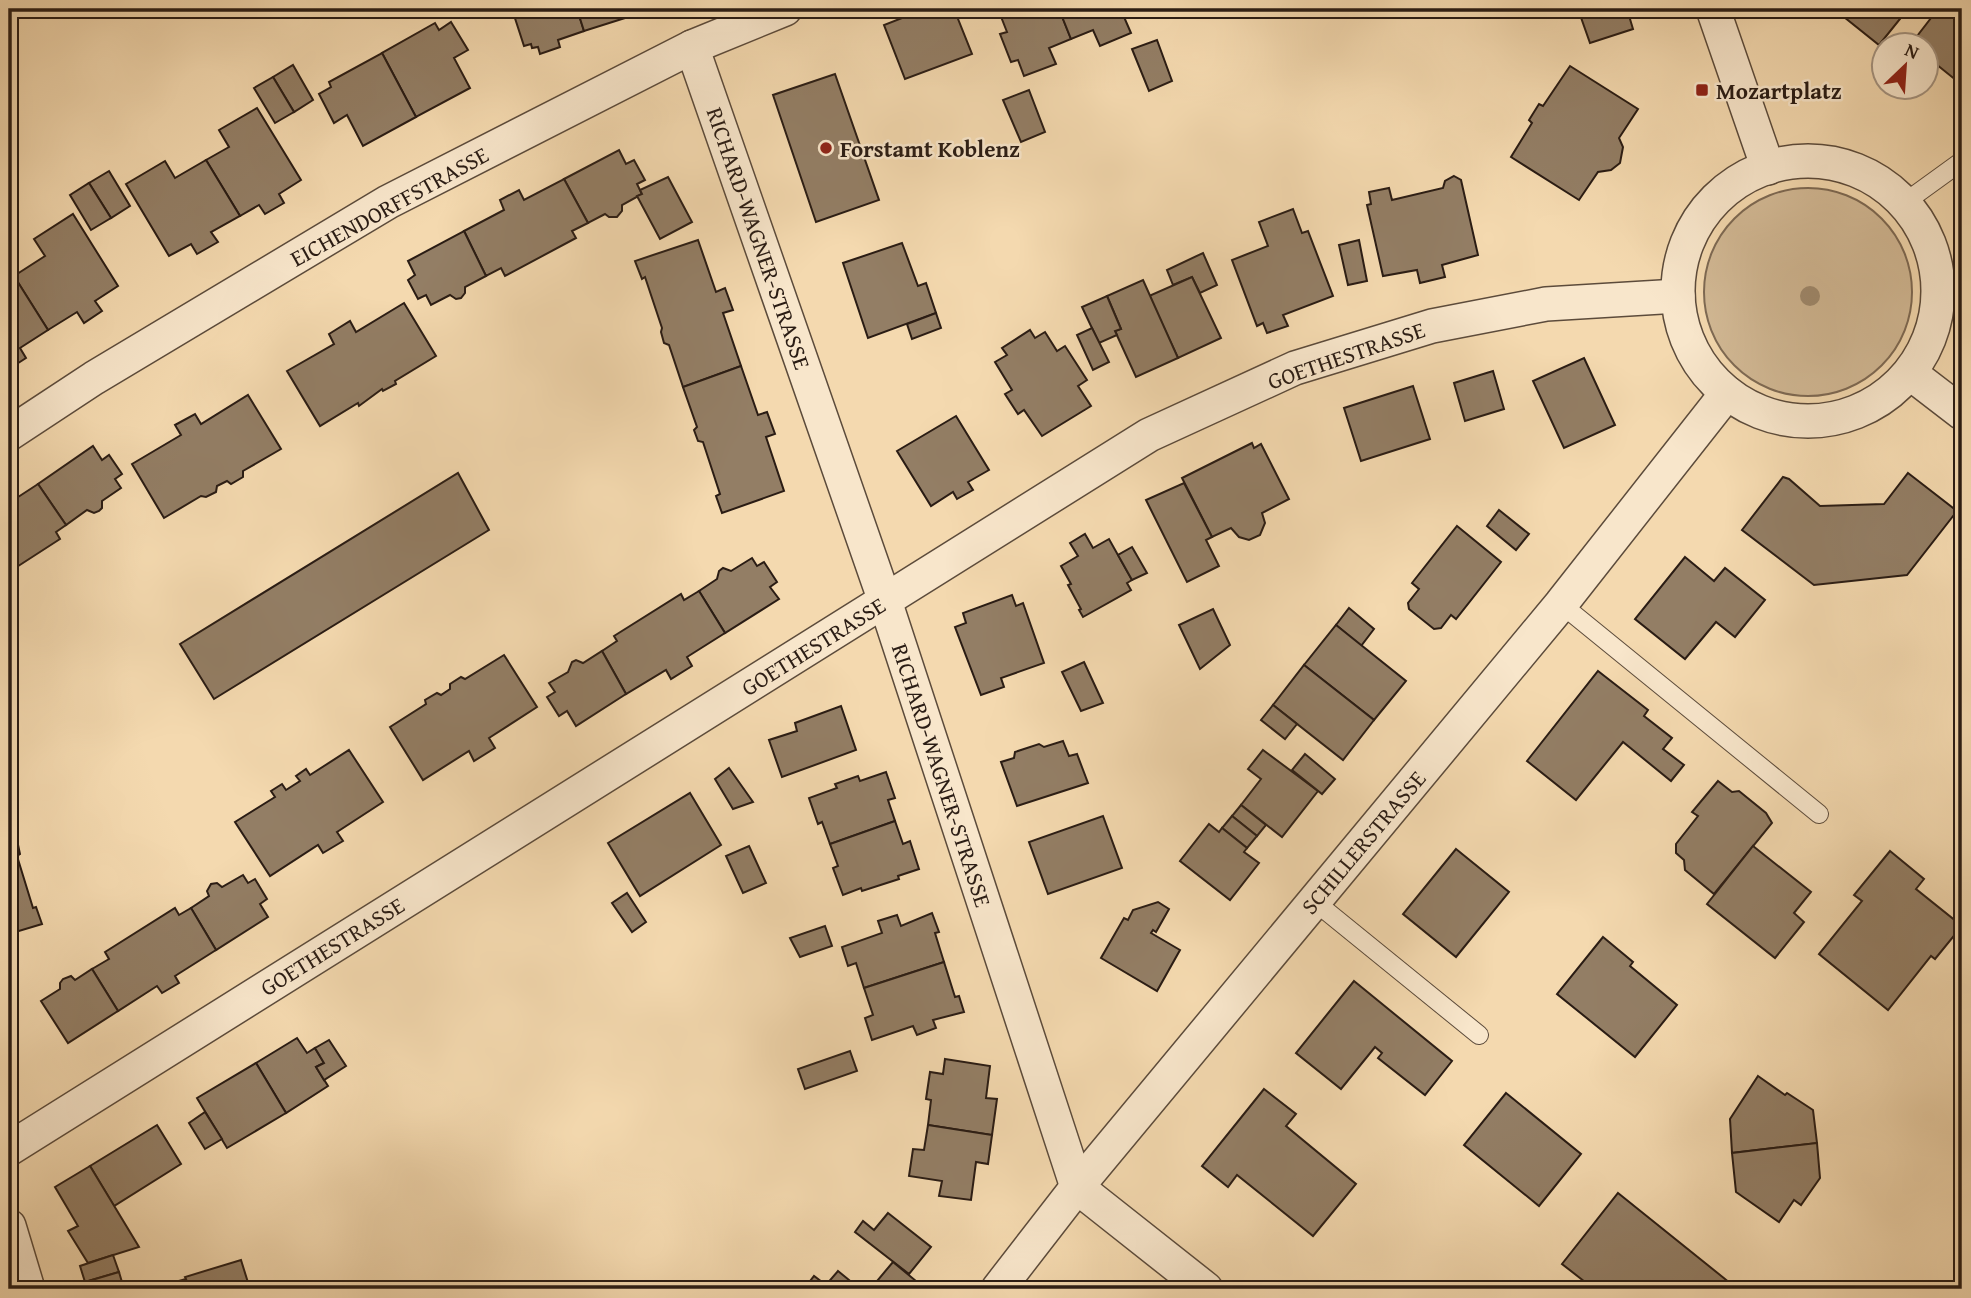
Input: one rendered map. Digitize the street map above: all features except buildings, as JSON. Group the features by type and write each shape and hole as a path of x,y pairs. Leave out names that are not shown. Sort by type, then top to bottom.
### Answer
{"street":[{"name":"EICHENDORFFSTRASSE","path":"9,434 94,378 388,202 692,47 785,9"},
{"path":"1713,9 1768,167"},
{"name":"RICHARD-WAGNER-STRASSE","path":"692,47 886,601 1077,1187"},
{"path":"1808,161 1847,167 1884,185 1904,203 1920,224 1931,248 1939,287 1937,313 1930,339 1910,373 1895,390 1866,409 1823,421 1778,418 1746,406 1727,393 1702,366 1689,344 1681,320 1678,296 1682,257 1698,222 1723,192 1768,167 1808,161"},
{"name":"GOETHESTRASSE","path":"9,1149 1149,435 1295,368 1444,323 1546,304 1678,296"},
{"path":"1910,373 1962,413"},
{"name":"SCHILLERSTRASSE","path":"998,1289 1077,1187 1561,604 1727,393"},
{"path":"1077,1187 1206,1289"},
{"path":"9,1226 28,1289"}],"lane":[{"path":"1904,203 1962,161"},
{"path":"1561,604 1819,814"},
{"path":"1314,901 1479,1035"}],"shaded area":[{"path":"1808,188 1848,196 1881,219 1904,252 1912,292 1904,332 1881,365 1848,388 1808,396 1768,388 1735,365 1712,332 1704,292 1712,252 1735,219 1768,196"}],"place":[{"name":"Mozartplatz","path":"1702,90"},
{"name":"Forstamt Koblenz","path":"826,148"}]}
